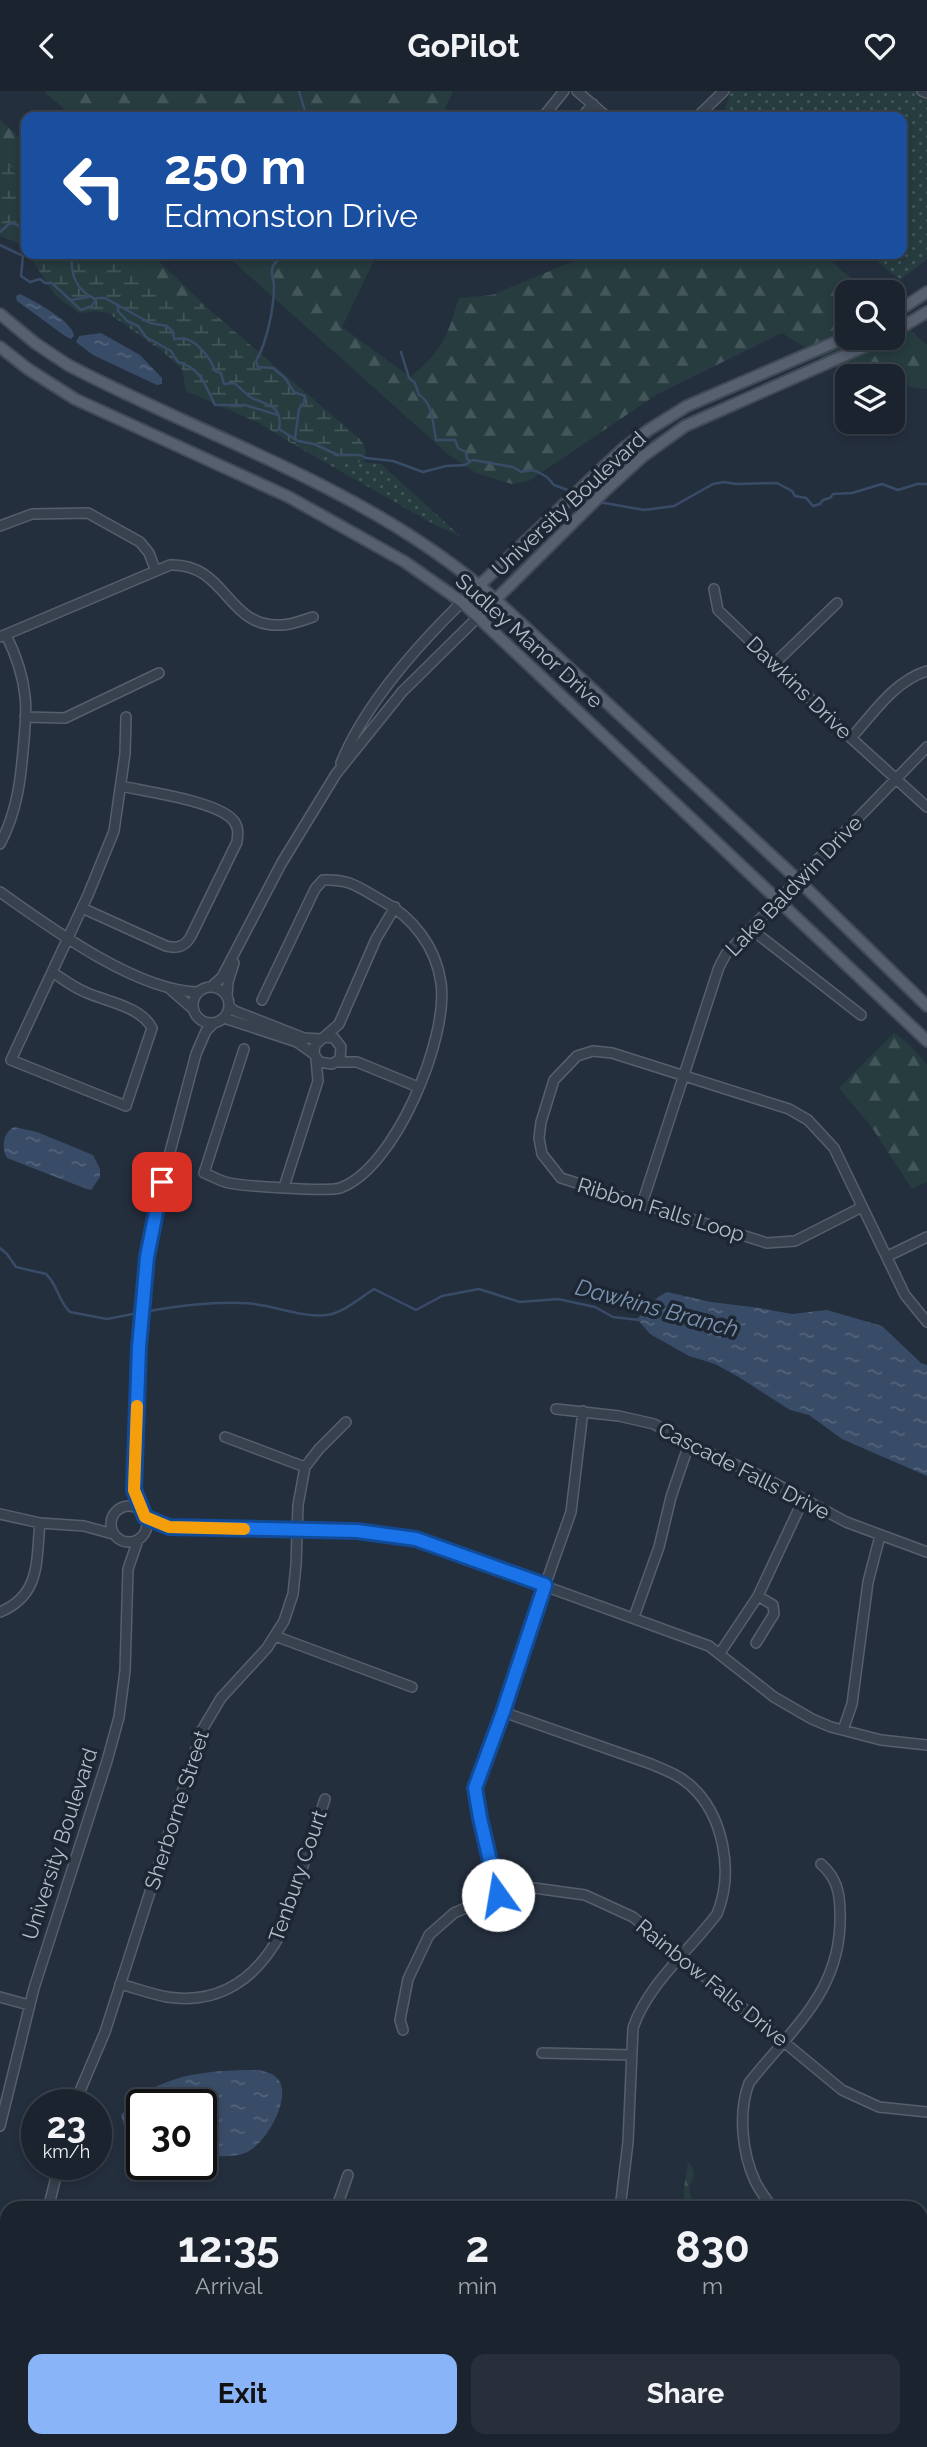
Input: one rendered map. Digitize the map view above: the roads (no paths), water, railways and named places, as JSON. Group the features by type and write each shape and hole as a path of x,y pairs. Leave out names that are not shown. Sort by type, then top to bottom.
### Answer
{"main road":[{"path":"905,306 927,292"},
{"path":"905,325 927,311"},
{"name":"Sudley Manor Drive","path":"0,314 68,365 343,497 405,534 479,585 798,880 927,1006"},
{"name":"University Boulevard","path":"462,602 625,447 687,406 835,342"},
{"name":"Sudley Manor Drive","path":"0,347 28,369 75,399 289,497 405,562 462,602 927,1041"},
{"name":"University Boulevard","path":"479,616 607,489 642,457 685,426 857,350"}],"street":[{"path":"547,112 564,91"},
{"path":"577,91 602,112"},
{"path":"922,91 927,93"},
{"path":"701,112 720,92"},
{"path":"586,112 593,104"},
{"path":"0,526 32,514 88,513 140,542 149,553 155,569"},
{"path":"0,844 10,825 18,798 25,717 25,695 14,651 3,636 155,569 170,565 181,565 200,571 217,583 235,607 260,622 280,625 313,617"},
{"name":"Dawkins Drive","path":"714,589 718,610 850,738 927,807"},
{"name":"University Boulevard","path":"212,987 220,980 281,864 336,774 354,737 401,667 462,602"},
{"path":"775,663 837,603"},
{"name":"University Boulevard","path":"336,774 409,684 479,616"},
{"path":"850,738 896,688 927,671"},
{"path":"25,717 65,718 159,673"},
{"path":"52,972 82,991 140,1014 149,1021 152,1028 126,1106 11,1060 52,972 82,908 114,831 125,754 127,717"},
{"name":"Lake Baldwin Drive","path":"642,1204 719,967 726,954 927,747"},
{"path":"82,908 166,946 180,947 187,943 191,936 237,842 234,821 225,814 193,801 121,786"},
{"path":"244,1049 204,1173 229,1182 319,1190 340,1188 367,1171 399,1131 440,1028 441,981 430,949 416,926 395,907 345,880 323,880 316,889 262,1000"},
{"path":"0,892 86,951 169,988 199,992 212,987 220,989 235,1011 299,1036 334,1038 357,1062 418,1087"},
{"path":"284,1187 318,1081 315,1045 339,1024 376,939 395,907"},
{"path":"751,929 861,1015"},
{"name":"University Boulevard","path":"228,1002 228,982 240,944"},
{"path":"169,988 203,1022 214,1023"},
{"path":"196,1054 194,1000 199,992"},
{"path":"224,1019 228,1002"},
{"path":"84,1526 112,1517 131,1495 134,1483 139,1347 145,1276 162,1182 196,1054 206,1031 214,1023 224,1019 297,1042 323,1064 357,1062"},
{"path":"318,1081 341,1054 339,1024"},
{"name":"Ribbon Falls Loop","path":"862,1207 795,1241 783,1244 767,1243 580,1186 561,1178 552,1169 542,1154 538,1138 554,1080 577,1056 593,1051 612,1053 789,1109 808,1120 834,1148 905,1295 927,1322"},
{"path":"888,1256 927,1237"},
{"name":"Cascade Falls Drive","path":"556,1409 619,1416 654,1424 803,1500 880,1536 927,1552"},
{"path":"498,1895 475,1788 571,1512 583,1411"},
{"path":"225,1437 305,1467 346,1422"},
{"path":"634,1617 659,1547 671,1497 690,1444"},
{"name":"Sherborne Street","path":"81,2089 101,2042 202,1730 221,1698 255,1662 284,1621 292,1594 296,1565 299,1494 305,1467"},
{"path":"134,1483 147,1527 141,1538"},
{"path":"720,1653 758,1596 803,1500"},
{"path":"123,1507 134,1507 169,1527"},
{"path":"0,1514 40,1523 84,1526 130,1543 169,1527 357,1531 416,1539 709,1646 774,1697 812,1719 881,1740 927,1745"},
{"path":"112,1517 111,1525 116,1537"},
{"path":"0,1612 16,1604 30,1587 36,1567 40,1523"},
{"path":"843,1730 852,1704 868,1582 880,1536"},
{"name":"University Boulevard","path":"0,2126 29,2005 119,1717 125,1671 128,1569 125,1553 116,1537"},
{"name":"University Boulevard","path":"128,1569 141,1538"},
{"path":"756,1643 774,1614 774,1605 758,1596"},
{"path":"275,1636 412,1687"},
{"path":"503,1712 675,1775 691,1786 718,1827 726,1878 724,1898 718,1914 639,2011 633,2028 628,2142 621,2201"},
{"name":"Tenbury Court","path":"120,1984 164,1996 190,1998 229,1988 253,1972 272,1950 281,1933 325,1799"},
{"path":"768,2201 755,2180 746,2150 742,2100 749,2083 819,1998 830,1979 840,1937 839,1896 836,1882 821,1864"},
{"name":"Rainbow Falls Drive","path":"403,2029 400,2019 408,1979 429,1935 454,1913 498,1895 534,1888 585,1895 633,1917 842,2090 860,2100 897,2111 927,2112"},
{"path":"0,1997 29,2005"},
{"path":"542,2053 631,2055"},
{"path":"339,2201 348,2175"},
{"path":"50,2201 55,2180"}],"water":[{"path":"20,294 60,318 72,330 74,336 71,339 65,336 17,301 16,296"},
{"path":"101,333 140,355 162,378 162,384 157,385 93,355 76,342 79,336"},
{"path":"14,1127 37,1132 93,1155 100,1169 100,1177 91,1190 7,1158 4,1141 7,1133"},
{"path":"667,1292 711,1302 792,1314 827,1310 882,1326 921,1363 927,1365 927,1476 842,1439 809,1415 790,1410 715,1364 689,1356 650,1334 637,1319 658,1297"},
{"path":"259,2070 272,2074 282,2087 279,2109 268,2132 253,2149 240,2155 217,2156 217,2089 152,2089 184,2077 221,2071"},
{"path":"126,2110 126,2132 121,2115"}],"waterway":[{"path":"299,91 305,112"},
{"path":"0,232 10,223 21,228"},
{"path":"0,245 21,255"},
{"path":"23,259 21,276 30,282 40,279 45,283 52,283 81,310 92,306 97,298 105,298 150,323 167,326 173,332 174,339 186,339 195,344 215,371 221,373 224,384 234,383 250,397 273,407 279,415 279,429 298,441 314,444 338,455 360,455 393,461 423,472 446,466 465,465 473,460 513,467 521,472 532,470 547,477 554,485 573,492"},
{"path":"72,259 76,281 83,291 95,299"},
{"path":"280,259 272,267 274,295 271,314 267,335 256,361 258,367 273,368 285,378 294,392 305,396 299,409 295,438"},
{"path":"72,300 88,297"},
{"path":"118,306 118,311 127,321 138,326 146,337 171,351 178,362 197,373 215,405 245,405 278,415"},
{"path":"401,352 409,378 430,408 436,440 455,440 458,448 466,452 470,461"},
{"path":"599,502 644,510 674,506 713,484 724,482 777,483 792,491 795,496 806,498 813,506 833,494 852,493 882,484 898,490 927,484"},
{"path":"579,495 593,499"},
{"name":"Dawkins Branch","path":"0,1248 16,1267 46,1274 70,1312 107,1319 138,1313"},
{"name":"Dawkins Branch","path":"144,1312 192,1305 241,1303 327,1315 345,1308 374,1289 416,1310 442,1296 479,1289 520,1302 558,1299 595,1307 613,1317 639,1320"}]}
